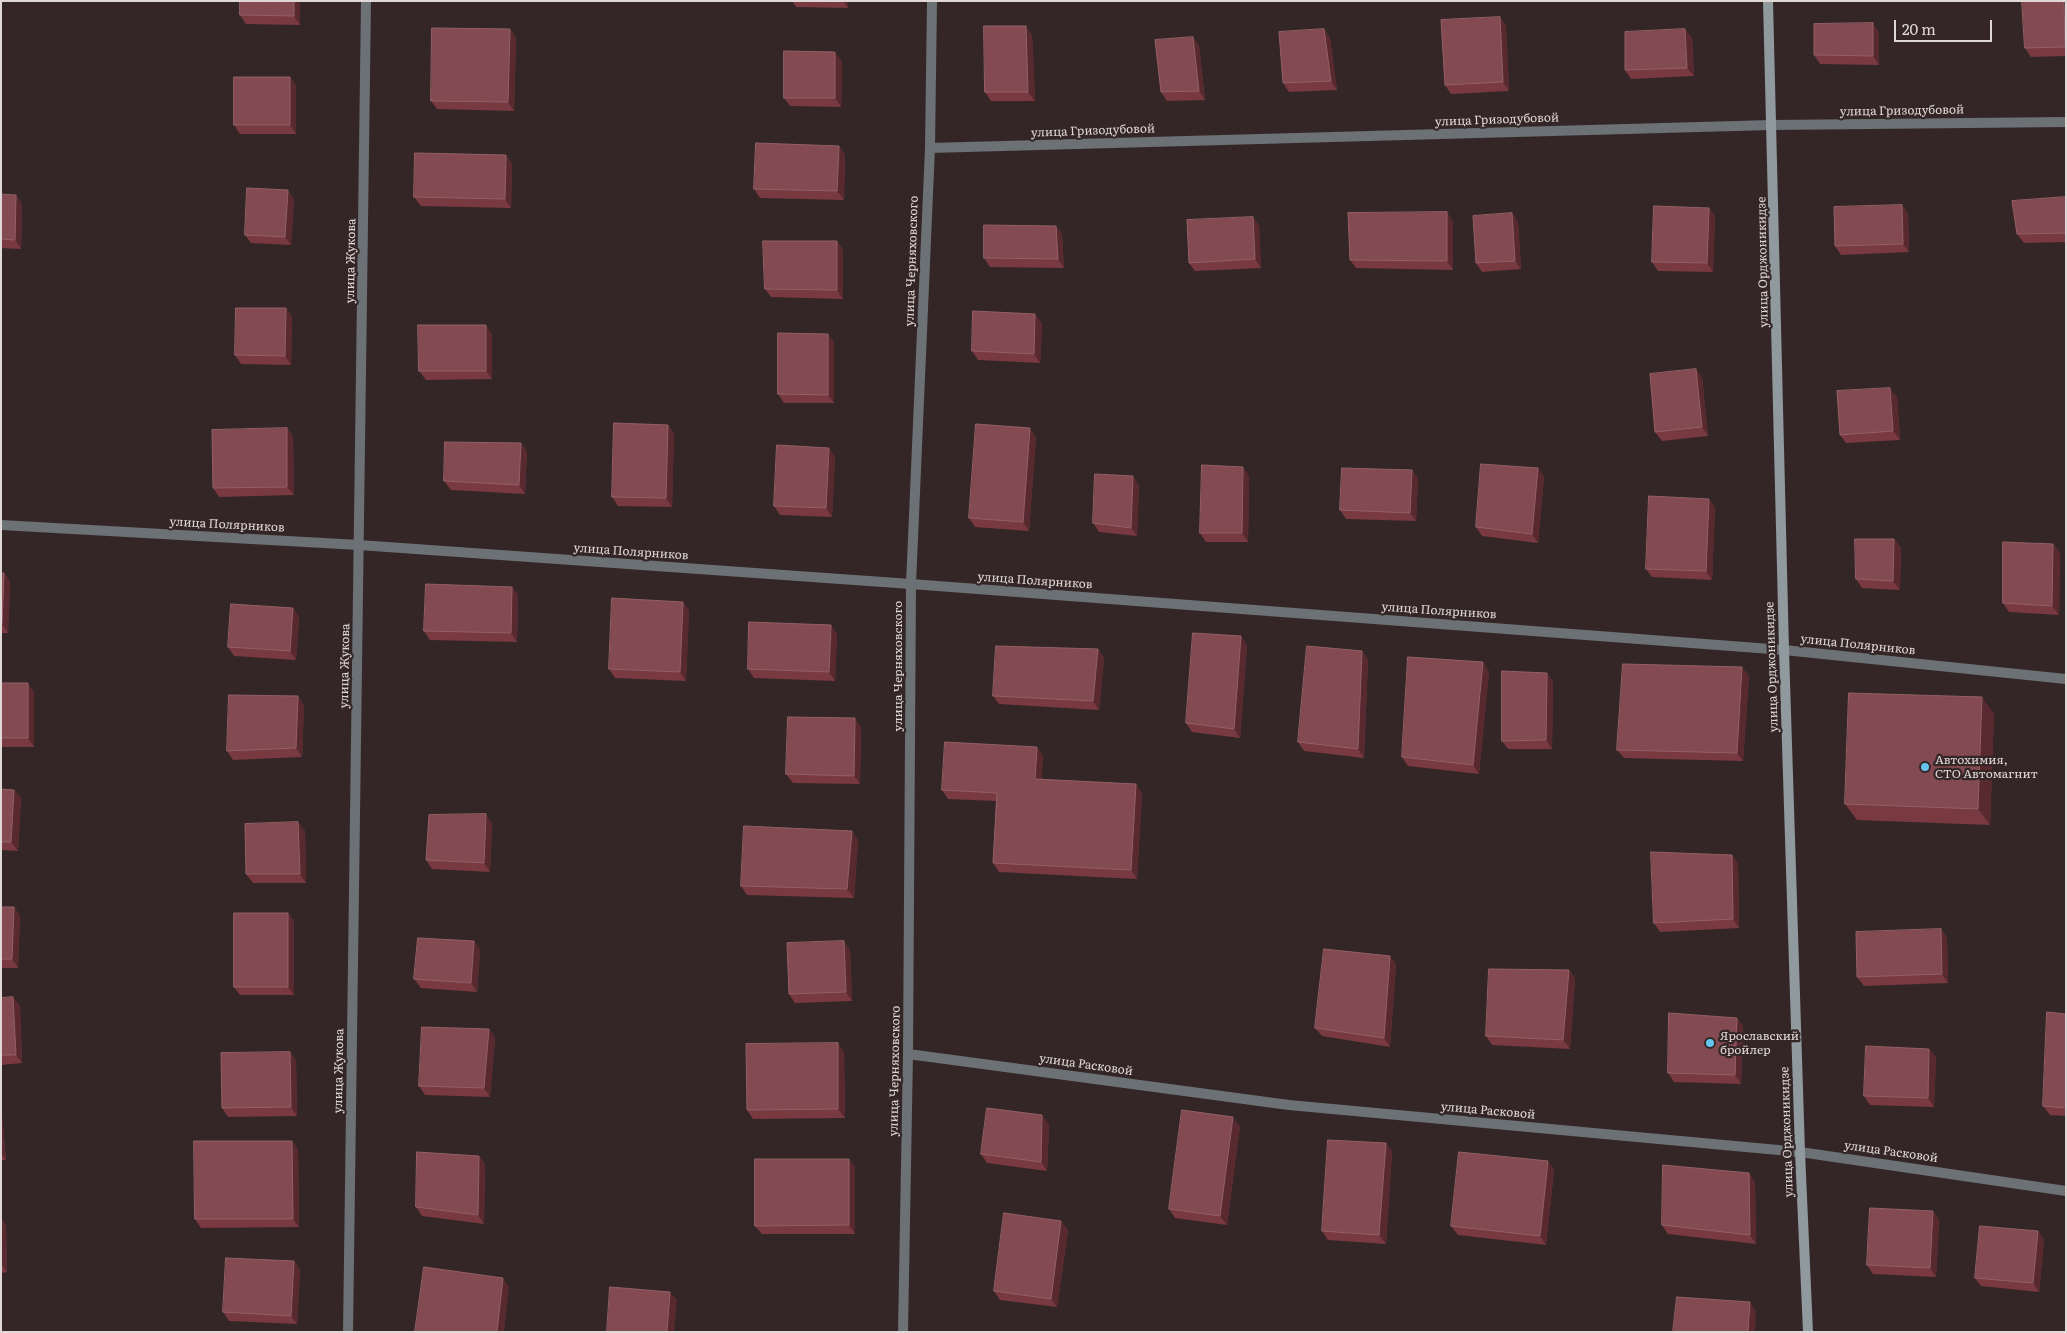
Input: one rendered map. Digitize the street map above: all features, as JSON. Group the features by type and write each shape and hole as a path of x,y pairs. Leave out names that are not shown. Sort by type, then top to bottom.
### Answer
{"main road":[{"name":"улица Орджоникидзе","path":"1768,1 1784,650 1800,1152 1808,1332"}],"street":[{"name":"улица Жукова","path":"348,1332 366,1"},
{"name":"улица Черняховского","path":"903,1332 908,1054 911,584 930,148 932,1"},
{"name":"улица Гризодубовой","path":"930,148 1772,125 2066,122"},
{"name":"улица Полярников","path":"1,525 360,545 911,584 1784,650 2066,679"},
{"name":"улица Расковой","path":"908,1054 1289,1105 1800,1152 2066,1190"}],"building":[{"path":"240,1 294,1 294,16 240,15"},
{"path":"2022,1 2064,1 2065,47 2025,48"},
{"path":"1500,17 1503,82 1445,85 1441,20"},
{"path":"1873,23 1873,56 1814,55 1814,24"},
{"path":"984,26 1026,26 1028,92 985,92"},
{"path":"432,28 510,29 508,102 431,101"},
{"path":"1324,29 1331,81 1283,83 1279,32"},
{"path":"1685,29 1687,68 1625,70 1625,32"},
{"path":"1193,37 1199,91 1161,92 1155,40"},
{"path":"784,51 835,52 835,98 784,98"},
{"path":"234,77 290,77 290,125 234,125"},
{"path":"756,143 839,146 837,191 754,189"},
{"path":"415,153 506,155 505,199 414,197"},
{"path":"247,188 288,190 285,237 245,235"},
{"path":"1,194 16,195 15,240 1,239"},
{"path":"2066,197 2066,233 2017,234 2012,201"},
{"path":"1902,205 1903,244 1835,246 1834,207"},
{"path":"1654,206 1709,208 1707,263 1652,262"},
{"path":"1447,212 1447,261 1350,260 1348,213"},
{"path":"1512,213 1515,261 1476,263 1473,216"},
{"path":"1253,217 1255,259 1189,263 1187,220"},
{"path":"984,225 1056,226 1058,259 984,258"},
{"path":"763,241 837,241 837,290 765,289"},
{"path":"236,308 286,308 285,356 235,355"},
{"path":"973,311 1035,314 1034,354 972,351"},
{"path":"418,325 486,325 486,371 419,371"},
{"path":"778,333 828,334 828,395 778,394"},
{"path":"1696,369 1702,427 1655,432 1650,374"},
{"path":"1890,388 1893,431 1840,435 1837,391"},
{"path":"614,423 668,425 666,498 612,497"},
{"path":"976,424 1030,428 1023,522 969,518"},
{"path":"287,428 287,487 213,488 212,430"},
{"path":"445,442 521,443 519,485 444,481"},
{"path":"777,445 829,448 826,508 774,506"},
{"path":"1481,464 1538,468 1532,534 1476,527"},
{"path":"1202,465 1243,467 1242,533 1200,533"},
{"path":"1342,468 1412,470 1410,513 1340,510"},
{"path":"1095,474 1133,476 1131,528 1093,523"},
{"path":"1649,496 1709,499 1706,571 1646,569"},
{"path":"1855,539 1894,539 1893,581 1856,579"},
{"path":"2003,542 2053,544 2052,606 2003,603"},
{"path":"1,573 4,573 2,624 1,624"},
{"path":"426,584 512,587 511,633 424,631"},
{"path":"612,598 683,602 680,672 609,669"},
{"path":"231,604 293,608 290,651 228,647"},
{"path":"749,622 831,625 829,672 748,669"},
{"path":"1193,633 1241,636 1234,729 1186,723"},
{"path":"996,646 1098,649 1093,701 993,696"},
{"path":"1307,646 1362,651 1358,749 1298,742"},
{"path":"1408,657 1483,662 1473,765 1402,757"},
{"path":"1623,664 1742,667 1737,753 1617,750"},
{"path":"1502,671 1547,673 1546,740 1502,741"},
{"path":"1,683 28,683 28,738 1,738"},
{"name":"Автохимия, СТО Автомагнит","path":"1849,693 1982,697 1978,809 1845,804"},
{"path":"229,695 298,696 296,748 227,751"},
{"path":"788,717 855,718 854,776 786,774"},
{"path":"945,742 1037,747 1035,779 1136,784 1131,870 993,863 997,793 942,790"},
{"path":"1,789 14,790 11,842 1,842"},
{"path":"486,814 484,863 426,860 429,815"},
{"path":"298,822 300,874 246,874 245,824"},
{"path":"744,826 852,831 847,889 741,886"},
{"path":"1651,852 1732,855 1733,919 1654,923"},
{"path":"1,907 14,907 12,959 1,959"},
{"path":"234,913 288,913 288,987 234,987"},
{"path":"1941,929 1942,974 1857,977 1856,932"},
{"path":"418,938 474,941 471,983 414,979"},
{"path":"844,941 846,992 789,994 787,943"},
{"path":"1324,949 1390,956 1384,1038 1315,1028"},
{"path":"1489,969 1569,970 1563,1040 1486,1036"},
{"path":"13,997 16,1055 1,1055 1,998"},
{"path":"2047,1012 2066,1014 2066,1108 2043,1106"},
{"path":"1669,1013 1737,1018 1735,1075 1668,1073"},
{"path":"422,1027 489,1029 484,1088 419,1086"},
{"path":"838,1043 838,1109 747,1110 746,1044"},
{"path":"1866,1046 1929,1049 1928,1098 1864,1096"},
{"path":"290,1052 291,1107 222,1108 221,1053"},
{"path":"987,1108 1042,1115 1041,1162 981,1154"},
{"path":"1182,1110 1233,1117 1220,1216 1169,1209"},
{"path":"1328,1140 1386,1143 1379,1235 1322,1231"},
{"path":"194,1141 292,1141 293,1219 195,1219"},
{"path":"417,1152 479,1156 478,1215 416,1207"},
{"path":"1459,1152 1548,1161 1540,1236 1451,1226"},
{"path":"755,1159 849,1159 849,1225 755,1226"},
{"path":"1663,1165 1749,1173 1750,1235 1662,1225"},
{"path":"1870,1208 1933,1211 1930,1268 1867,1265"},
{"path":"1004,1213 1061,1221 1051,1299 994,1291"},
{"path":"1980,1226 2038,1231 2033,1283 1975,1278"},
{"path":"226,1258 294,1261 291,1316 223,1312"},
{"path":"424,1267 503,1278 497,1332 415,1332"},
{"path":"610,1287 670,1292 667,1332 607,1332"},
{"path":"1677,1297 1750,1302 1748,1332 1673,1332"}],"place":[{"name":"Автохимия, СТО Автомагнит","path":"1925,767"},
{"name":"Ярославский бройлер","path":"1710,1043"}]}
